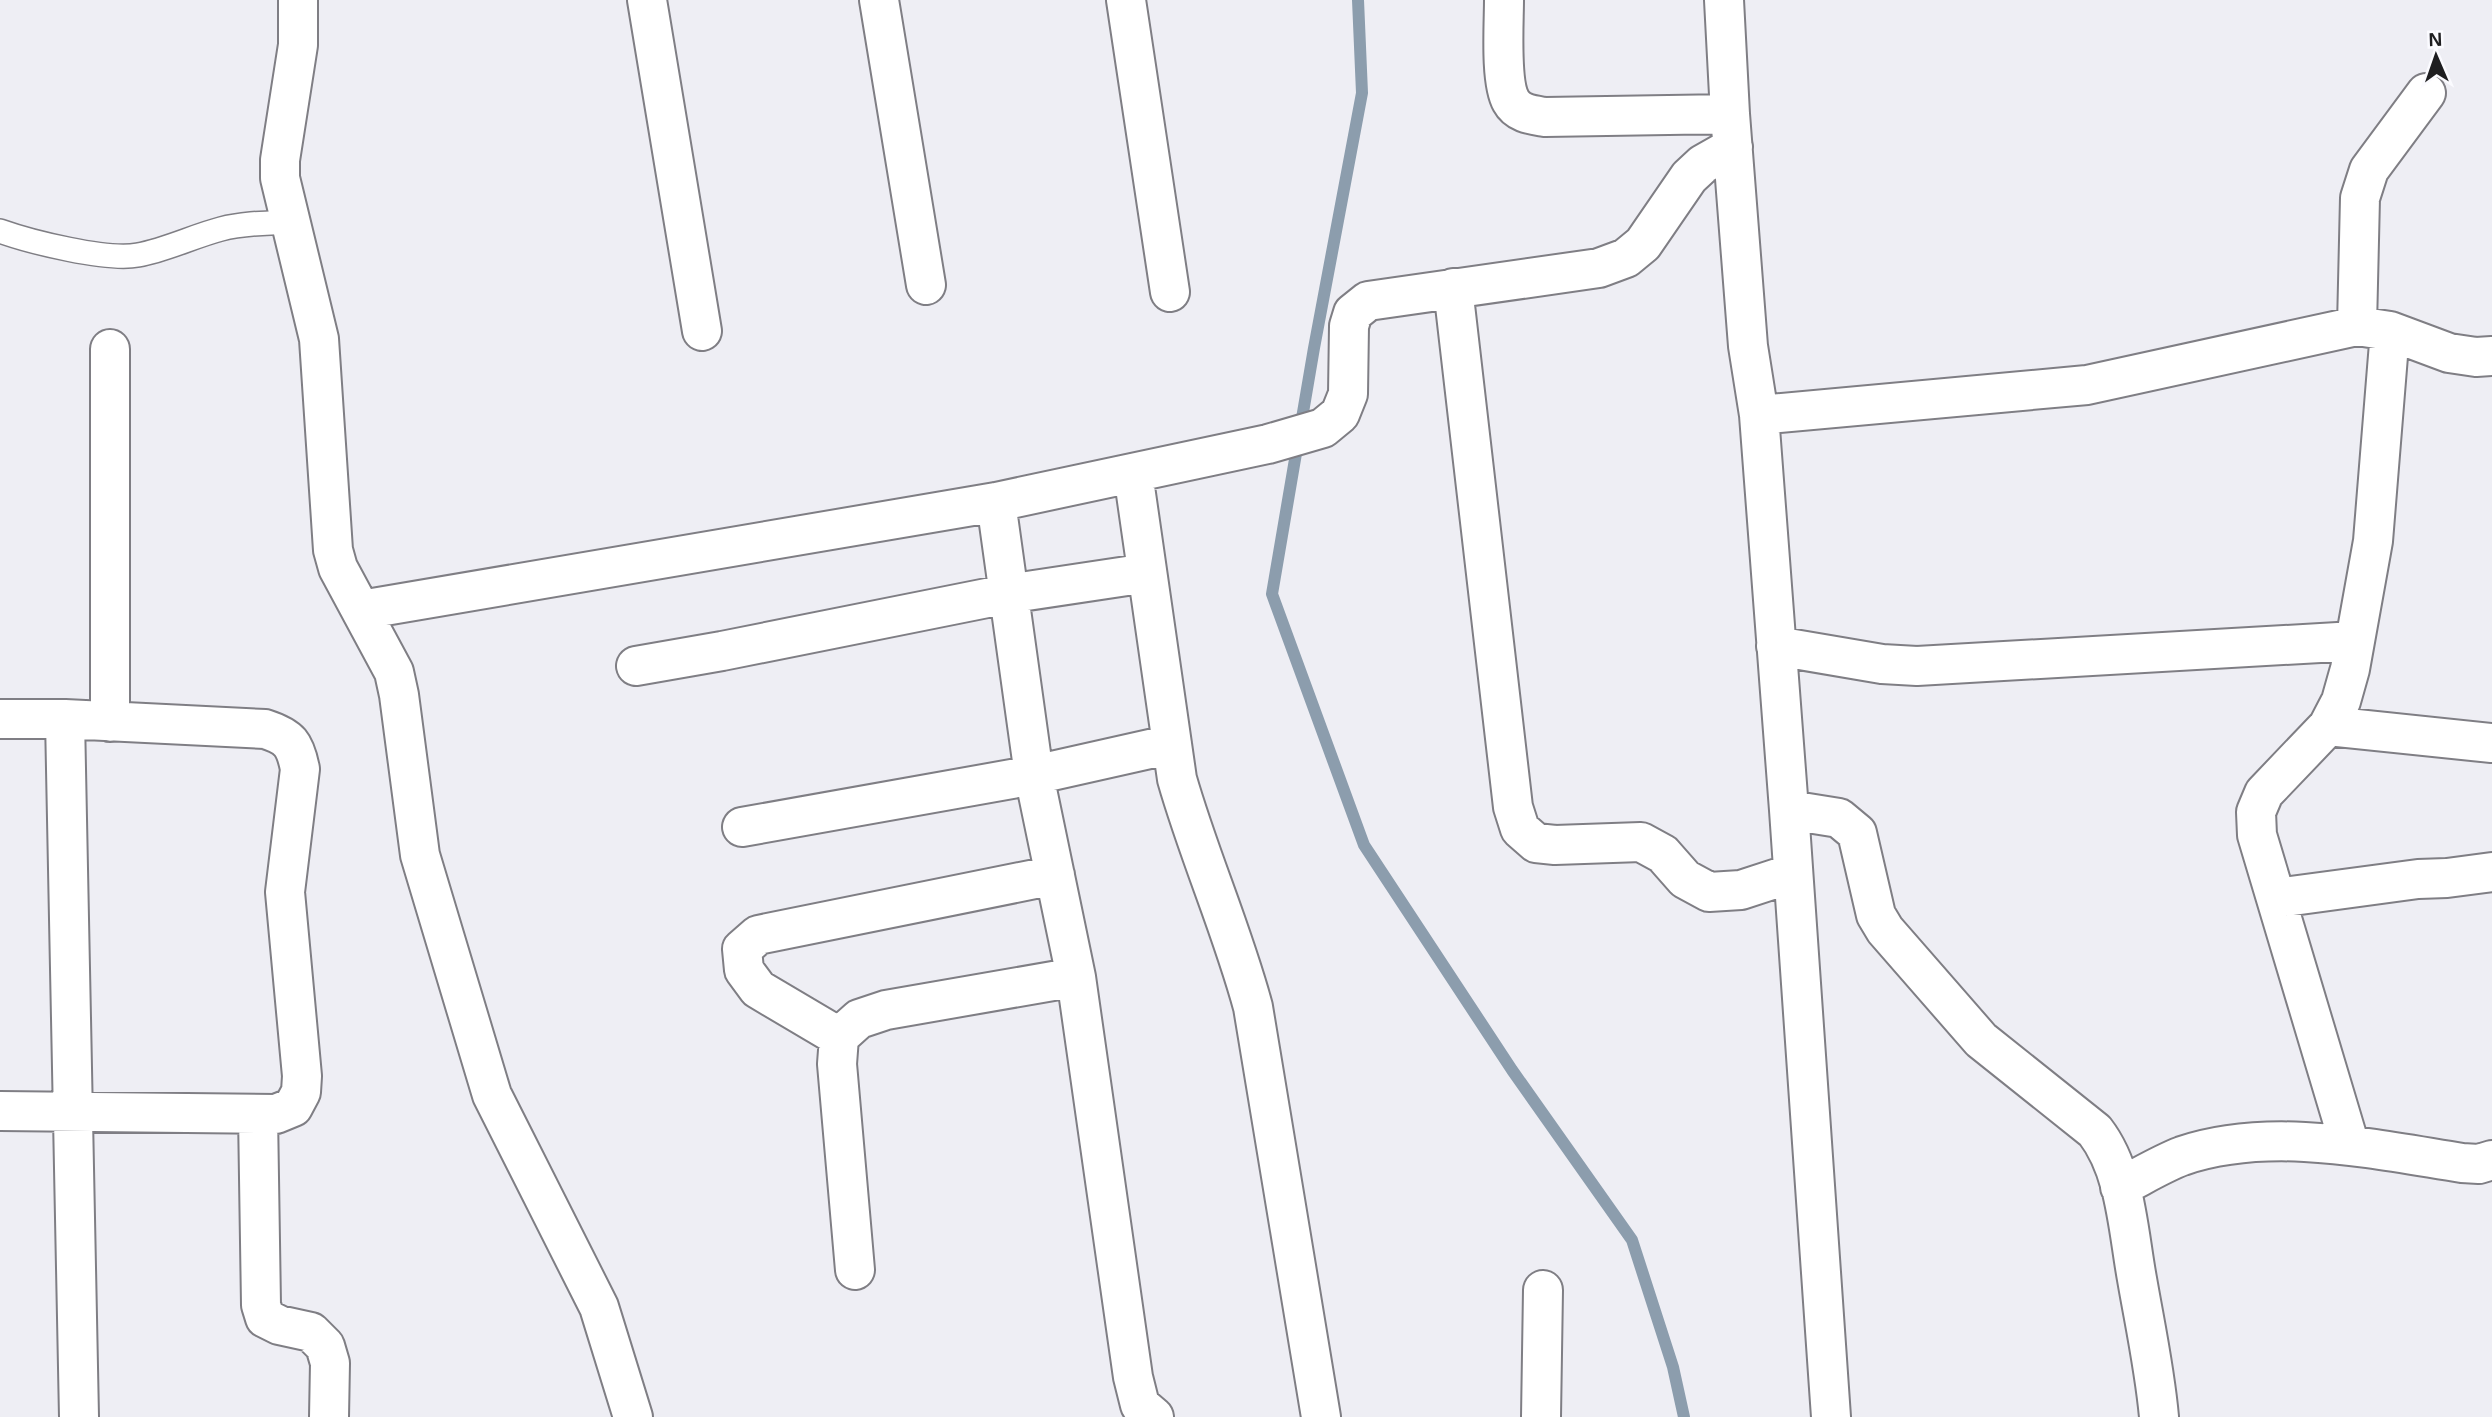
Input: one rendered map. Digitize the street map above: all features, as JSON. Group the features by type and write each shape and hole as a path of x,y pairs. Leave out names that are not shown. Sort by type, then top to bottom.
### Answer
{"street":[{"path":"298,0 298,46 280,160 281,178 318,339 333,550 338,568 394,672 420,855 492,1095 599,1307 633,1417"},
{"path":"648,0 702,331"},
{"path":"879,0 926,285"},
{"path":"1126,0 1170,292"},
{"path":"1504,0 1507,85 1511,102 1525,114 1732,131"},
{"path":"1724,0 1748,346 1759,415 1789,810 1831,1417"},
{"path":"2350,1146 2257,835 2256,812 2264,793 2328,726 2341,701 2350,669 2373,541 2374,328 2360,198 2369,170 2426,93"},
{"path":"361,610 996,502 1268,444 1323,428 1340,414 1348,394 1349,326 1353,313 1368,301 1599,268 1626,258 1643,244 1689,177 1732,131"},
{"path":"1453,288 1513,807 1520,829 1536,843 1555,845 1641,842 1663,853 1685,879 1709,892 1741,890 1793,873"},
{"path":"1759,415 2087,385 2374,328 2449,353 2476,357 2492,356"},
{"path":"110,349 110,722"},
{"path":"1133,473 1177,779 1186,813 1243,970 1253,1007 1321,1417"},
{"path":"996,502 1034,775 1076,977 1133,1377 1140,1405 1154,1417"},
{"path":"636,666 722,652 1007,594 1147,573"},
{"path":"1776,646 1882,664 1917,666 2355,641"},
{"path":"0,719 65,719 265,729 284,735 296,750 300,769 285,892 302,1076 301,1092 293,1107 276,1114 0,1111"},
{"path":"65,719 79,1417"},
{"path":"2328,726 2492,743"},
{"path":"742,827 1034,775 1172,744"},
{"path":"1789,810 1839,818 1857,833 1876,915 1885,930 1981,1040 2095,1131 2108,1147 2120,1187 2159,1417"},
{"path":"2277,898 2492,872"},
{"path":"839,1037 758,989 744,970 742,950 758,935 1055,876"},
{"path":"855,1270 837,1064 839,1037 859,1018 887,1010 1076,977"},
{"path":"258,1114 261,1305 265,1318 279,1325 311,1332 325,1346 330,1363 329,1417"},
{"path":"2120,1187 2182,1156 2232,1143 2260,1141 2350,1146 2462,1163 2479,1164 2492,1160"},
{"path":"1531,1415 1542,1290"}],"lane":[{"path":"0,231 21,238 111,256 138,255 223,229 256,223 291,222"}],"waterway":[{"path":"1358,0 1362,93 1314,348 1272,594 1364,845 1512,1070 1632,1240 1673,1367 1684,1417"}]}
